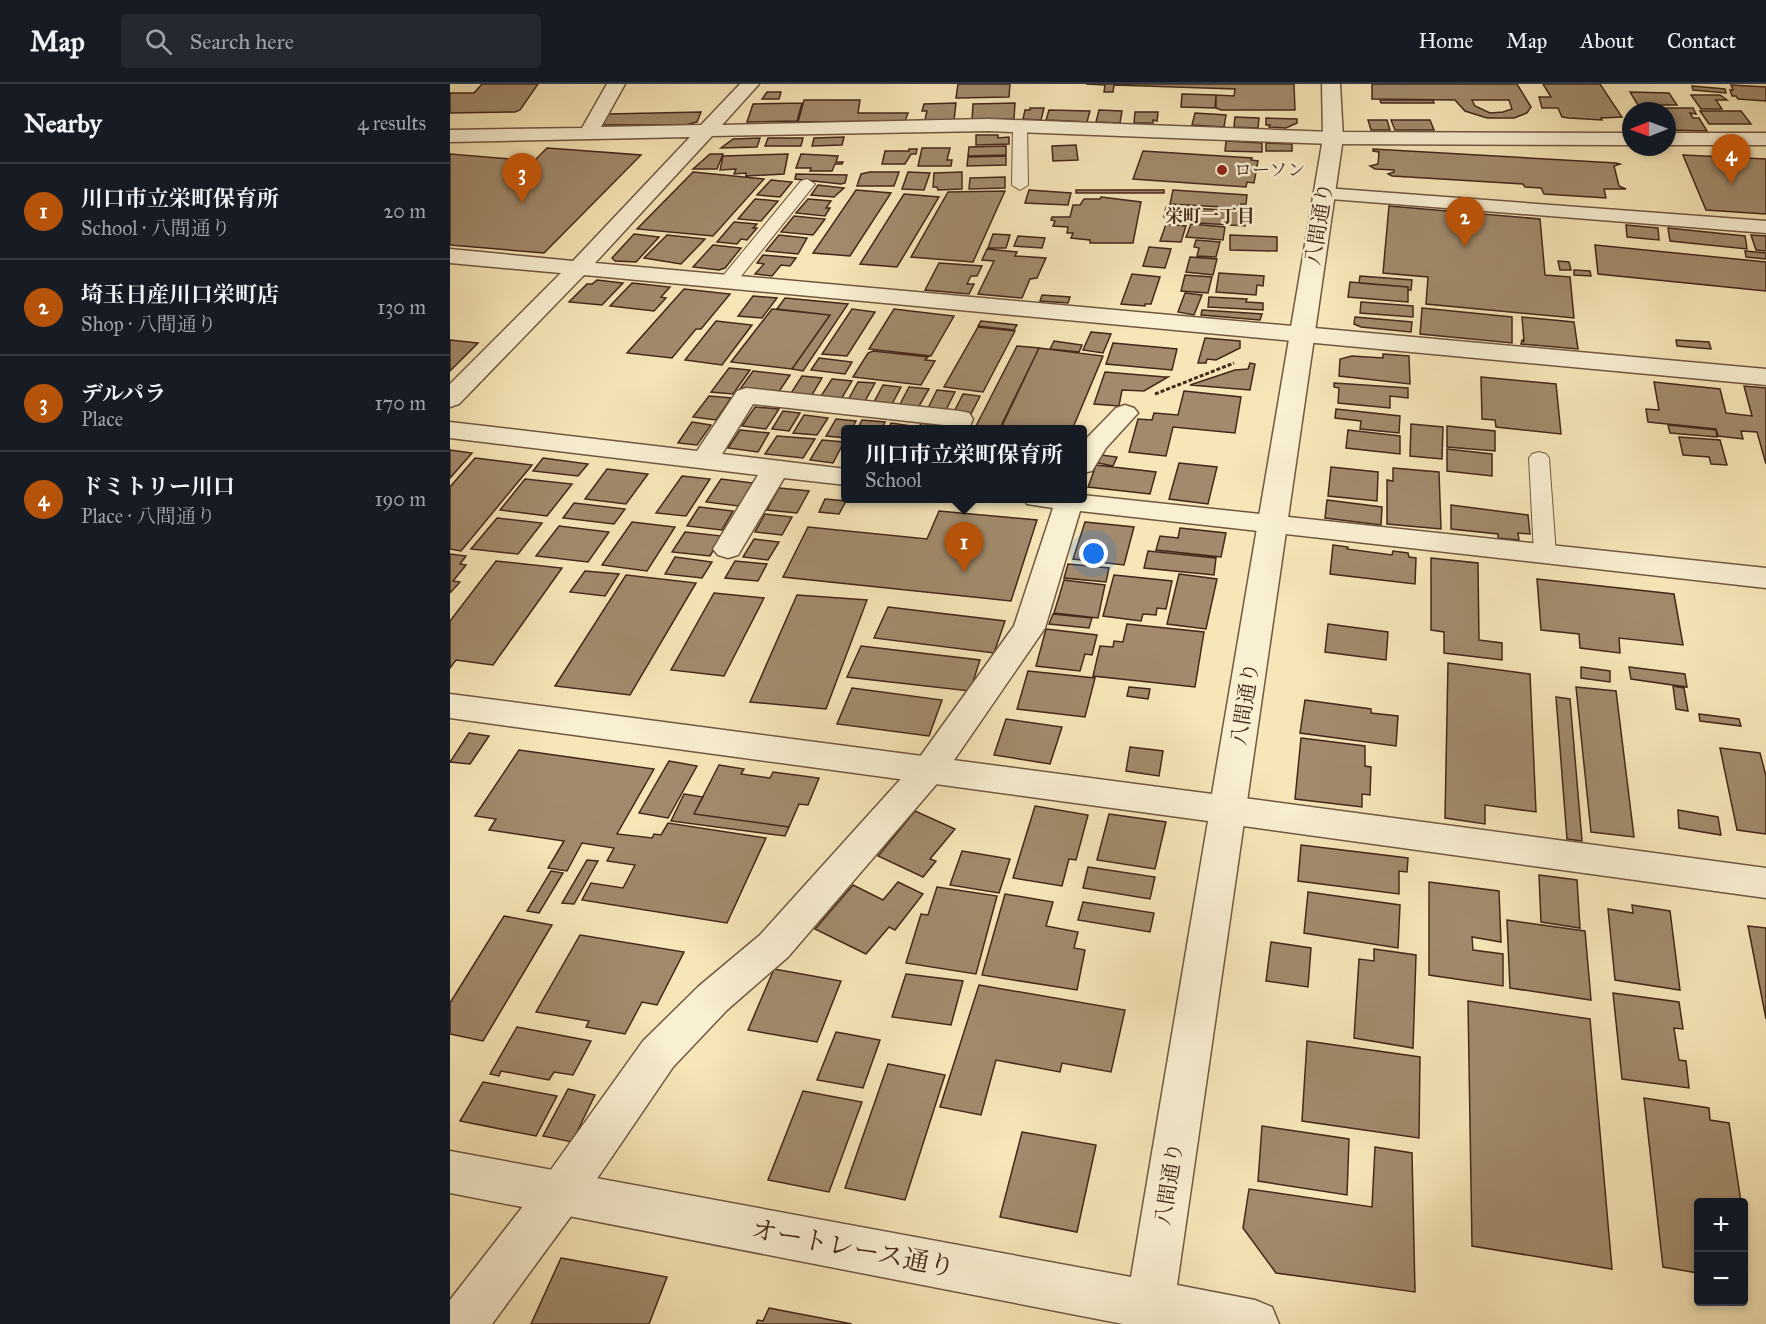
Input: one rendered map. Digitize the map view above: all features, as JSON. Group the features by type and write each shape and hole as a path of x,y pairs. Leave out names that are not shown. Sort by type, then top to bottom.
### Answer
{"street":[{"path":"588,134 616,84"},
{"path":"450,399 579,267 750,84"},
{"name":"八間通り","path":"1149,1314 1325,194 1333,138 1331,84"},
{"path":"450,136 1020,126 1333,138 1622,139"},
{"path":"1676,139 1766,139"},
{"path":"1325,194 1766,227"},
{"path":"450,256 728,281 1301,342 1766,377"},
{"path":"705,460 746,396 960,419 957,425"},
{"path":"1087,458 1096,443 1125,413"},
{"path":"450,430 841,476"},
{"path":"728,549 775,469"},
{"path":"462,1324 561,1193 658,1054 713,998 774,946 929,770 1029,628 1057,503"},
{"path":"1085,503 1766,578"},
{"path":"450,706 1766,884"},
{"name":"オートレース通り","path":"450,1172 1149,1314 1255,1324"}],"lane":[{"path":"1020,126 1020,185"},
{"path":"728,281 807,184"},
{"path":"1539,458 1545,554"}],"path":[{"path":"1125,413 1151,396 1183,382 1301,342"}],"building":[{"path":"482,84 538,84 520,110 515,112 450,113 450,93 474,93"},
{"path":"958,84 1010,84 1009,97 956,98"},
{"path":"1086,84 1294,84 1295,110 1221,110 1216,108 1216,95 1234,96 1235,89 1114,85 1113,92 1104,92 1105,85"},
{"path":"1372,84 1517,84 1531,107 1527,113 1514,118 1487,118 1465,111 1455,100 1372,99","holes":["1472,100 1509,100 1512,109 1490,113 1475,106"]},
{"path":"1543,84 1600,84 1622,117 1601,118 1602,120 1562,117 1558,108 1542,108 1539,97 1551,97"},
{"path":"1731,85 1766,87 1766,101 1738,99 1732,96"},
{"path":"1692,86 1725,89 1726,93 1693,90"},
{"path":"767,92 781,92 779,99 762,99"},
{"path":"1630,92 1669,93 1675,102 1636,102"},
{"path":"1182,94 1216,95 1215,108 1181,107"},
{"path":"1691,95 1720,95 1727,100 1716,100 1722,109 1701,109"},
{"path":"804,100 860,100 858,113 908,113 905,121 798,122"},
{"path":"1380,100 1433,100 1434,103 1381,103"},
{"path":"802,103 797,121 747,122 753,104"},
{"path":"956,103 954,120 925,120 927,111 922,111 924,104"},
{"path":"1015,103 1014,119 972,120 973,104"},
{"path":"1030,108 1044,108 1041,120 1023,119 1025,110 1030,110"},
{"path":"1676,108 1693,108 1696,114 1690,113 1693,118 1699,118 1707,131 1676,130"},
{"path":"1049,110 1090,111 1087,122 1046,120"},
{"path":"1099,110 1122,111 1120,123 1096,122"},
{"path":"1700,111 1741,111 1751,124 1709,124"},
{"path":"701,112 697,122 685,125 601,125 607,114"},
{"path":"1135,112 1158,112 1157,121 1134,123"},
{"path":"1195,113 1226,115 1224,127 1192,125"},
{"path":"1235,117 1259,118 1258,128 1234,127"},
{"path":"1266,118 1297,119 1297,123 1286,128 1269,127 1270,125 1266,125"},
{"path":"1368,120 1387,120 1390,130 1371,130"},
{"path":"1391,120 1430,120 1434,130 1395,130"},
{"path":"976,135 1009,137 1009,144 976,145"},
{"path":"844,137 842,145 812,146 814,138"},
{"path":"760,138 757,147 721,148 733,139"},
{"path":"768,138 803,138 801,146 765,146"},
{"path":"1226,141 1262,143 1262,152 1225,151"},
{"path":"1266,143 1292,144 1292,151 1266,151"},
{"path":"1076,145 1078,160 1053,161 1052,146"},
{"path":"1006,146 1006,155 968,156 969,147"},
{"path":"547,148 641,155 544,253 450,245 450,154 534,161"},
{"path":"922,148 950,148 947,160 952,160 951,166 918,166"},
{"path":"909,149 917,149 916,154 911,154 905,164 882,164 885,151 909,151"},
{"path":"1373,149 1616,163 1620,164 1614,166 1619,186 1626,189 1604,189 1606,198 1544,194 1541,188 1525,187 1523,184 1392,176 1388,174 1394,170 1375,169 1370,166 1378,164 1379,152"},
{"path":"1143,151 1252,158 1251,160 1258,161 1254,183 1247,182 1246,187 1133,179"},
{"path":"710,154 723,154 717,169 693,169"},
{"path":"788,154 784,174 746,176 746,173 734,174 736,169 720,170 723,156"},
{"path":"801,154 838,156 836,162 843,162 835,164 832,171 810,171 811,168 796,168"},
{"path":"1683,155 1766,159 1766,214 1706,210"},
{"path":"1006,156 1006,165 967,166 968,157"},
{"path":"693,172 764,179 713,236 637,229"},
{"path":"899,172 894,186 857,186 861,174"},
{"path":"908,172 930,173 924,190 902,189"},
{"path":"962,172 962,189 938,190 937,187 933,187 934,173"},
{"path":"796,174 847,175 845,183 841,184 795,179"},
{"path":"1005,177 1005,188 969,189 970,178"},
{"path":"771,180 792,182 780,197 757,195"},
{"path":"818,185 844,188 834,197 811,195"},
{"path":"856,190 891,193 850,256 813,253"},
{"path":"1029,190 1071,193 1068,205 1025,203"},
{"path":"1076,190 1164,190 1164,193 1076,193"},
{"path":"1173,190 1247,195 1246,204 1241,204 1240,208 1170,204"},
{"path":"1005,191 973,262 911,257 948,192"},
{"path":"904,194 939,197 897,267 860,264"},
{"path":"1101,197 1141,202 1133,243 1090,243 1090,240 1071,238 1073,233 1067,233 1068,227 1053,226 1055,221 1051,220 1052,217 1070,217 1073,205 1080,205 1084,199 1100,199"},
{"path":"755,199 778,201 761,221 738,219"},
{"path":"808,199 831,201 826,208 830,208 825,216 796,213"},
{"path":"1389,206 1540,219 1545,275 1570,277 1574,318 1426,304 1428,277 1383,273"},
{"path":"1166,207 1246,211 1245,226 1168,221 1170,217 1164,217"},
{"path":"794,216 825,219 813,235 781,232"},
{"path":"734,222 757,224 753,228 757,228 747,240 741,239 737,244 717,242"},
{"path":"1166,224 1186,226 1181,242 1160,241"},
{"path":"1191,224 1225,227 1223,240 1186,237"},
{"path":"1626,225 1658,228 1659,240 1627,237"},
{"path":"1668,228 1745,236 1747,249 1670,241"},
{"path":"634,234 659,237 636,262 615,261 612,258"},
{"path":"993,234 1010,235 1006,248 988,248"},
{"path":"667,235 705,239 681,264 644,258"},
{"path":"779,235 807,238 798,254 766,251"},
{"path":"1230,235 1277,237 1277,251 1230,250"},
{"path":"1751,235 1766,236 1766,251 1756,250"},
{"path":"1018,236 1045,238 1042,248 1014,246"},
{"path":"1196,240 1220,242 1216,257 1197,256 1199,248 1194,247"},
{"path":"713,245 741,248 725,268 719,270 693,267"},
{"path":"1595,245 1766,262 1766,291 1598,274"},
{"path":"1149,247 1171,249 1165,268 1143,266"},
{"path":"987,249 1017,252 1015,256 1046,258 1037,278 1030,279 1022,298 978,294 994,261 982,260"},
{"path":"1745,251 1766,253 1766,259 1746,257"},
{"path":"763,255 796,258 790,266 781,265 772,276 755,274 764,264 757,263"},
{"path":"1190,257 1217,259 1213,275 1186,272"},
{"path":"1558,261 1569,262 1571,270 1560,270"},
{"path":"939,263 982,266 977,276 971,276 967,284 974,284 969,294 925,290"},
{"path":"1574,270 1590,271 1591,276 1574,275"},
{"path":"1219,273 1264,276 1263,286 1257,285 1256,295 1216,292"},
{"path":"1132,274 1160,277 1151,304 1145,304 1145,306 1121,304"},
{"path":"1185,275 1212,277 1208,293 1181,291"},
{"path":"1360,276 1412,280 1411,290 1408,290 1408,287 1359,283"},
{"path":"597,280 623,283 602,305 569,302 587,284 592,284"},
{"path":"1350,282 1408,287 1408,302 1348,297"},
{"path":"632,283 670,287 661,297 666,298 654,311 610,306"},
{"path":"684,289 730,294 701,329 696,329 672,358 627,353"},
{"path":"1185,293 1202,295 1194,315 1178,312"},
{"path":"1042,295 1070,297 1068,303 1040,301"},
{"path":"753,296 777,298 762,318 738,316"},
{"path":"1209,297 1247,299 1246,302 1263,303 1263,310 1208,307"},
{"path":"785,298 848,304 803,371 792,369 830,315 777,309"},
{"path":"1361,302 1413,306 1413,317 1360,313"},
{"path":"1422,308 1512,317 1512,343 1420,334"},
{"path":"772,309 830,315 792,369 731,362"},
{"path":"852,309 875,312 847,356 822,354"},
{"path":"894,309 954,316 931,356 869,349"},
{"path":"1202,310 1262,314 1260,320 1201,315"},
{"path":"1355,317 1412,322 1411,332 1361,327 1354,324"},
{"path":"1522,317 1574,322 1578,349 1521,344 1522,340 1524,341"},
{"path":"716,321 752,325 722,365 685,360"},
{"path":"981,321 1017,325 1014,330 978,326"},
{"path":"978,327 1015,331 983,392 944,387"},
{"path":"1091,332 1111,334 1103,353 1083,350"},
{"path":"1205,338 1240,341 1240,348 1216,360 1207,359 1206,363 1198,363"},
{"path":"450,340 478,343 450,371"},
{"path":"1676,340 1709,342 1711,349 1677,346"},
{"path":"1054,341 1082,345 1079,352 1050,349"},
{"path":"1113,343 1177,349 1172,370 1106,364"},
{"path":"1017,346 1039,348 1001,425 977,425"},
{"path":"1039,348 1103,356 1074,425 1002,425"},
{"path":"873,351 928,357 925,360 935,361 921,385 853,377 868,353"},
{"path":"1383,354 1409,356 1410,384 1339,376 1340,359 1352,356 1383,358"},
{"path":"819,358 852,362 845,374 811,370"},
{"path":"1250,363 1255,364 1250,390 1190,385 1235,370 1248,369"},
{"path":"729,368 750,370 733,394 711,392"},
{"path":"753,371 790,375 778,393 740,389"},
{"path":"1105,372 1168,377 1144,391 1122,390 1119,406 1094,404"},
{"path":"802,376 822,378 812,395 791,393"},
{"path":"1481,377 1556,384 1561,434 1496,427 1495,420 1482,419"},
{"path":"832,379 852,381 840,401 819,399"},
{"path":"858,382 875,383 865,401 848,400"},
{"path":"1654,382 1720,389 1726,413 1752,416 1744,386 1766,388 1766,464 1757,432 1741,431 1743,439 1718,436 1716,429 1648,422 1646,409 1659,410"},
{"path":"1334,383 1408,388 1408,398 1390,396 1390,408 1338,403 1339,388 1334,387"},
{"path":"883,385 901,387 892,404 874,402"},
{"path":"909,387 929,389 918,408 899,406"},
{"path":"937,390 955,392 945,412 927,410"},
{"path":"1184,391 1241,397 1235,433 1173,427 1166,456 1129,452 1138,419 1152,420 1154,413 1178,415"},
{"path":"963,394 980,396 971,414 954,412"},
{"path":"709,396 731,398 716,420 693,417"},
{"path":"755,407 779,409 766,429 742,426"},
{"path":"1336,409 1400,416 1399,433 1360,429 1361,421 1335,418"},
{"path":"783,411 800,413 789,431 772,429"},
{"path":"804,415 828,418 817,435 793,433"},
{"path":"836,419 856,421 854,425 841,425 841,438 826,436"},
{"path":"862,420 885,422 884,425 860,425"},
{"path":"692,422 711,425 697,445 678,443"},
{"path":"1411,424 1443,427 1442,459 1410,456"},
{"path":"1668,425 1716,430 1717,437 1670,433"},
{"path":"1447,426 1495,431 1495,451 1447,447"},
{"path":"740,430 769,433 758,452 728,448"},
{"path":"1348,430 1400,436 1400,454 1346,448"},
{"path":"777,436 815,439 803,458 765,454"},
{"path":"1679,437 1720,440 1727,465 1711,464 1709,457 1683,455"},
{"path":"822,440 841,442 841,448 833,463 810,460"},
{"path":"1447,449 1492,454 1492,476 1447,471"},
{"path":"450,450 472,453 450,478"},
{"path":"1101,455 1117,457 1113,466 1098,463"},
{"path":"475,458 532,465 461,551 450,549 450,487"},
{"path":"543,458 588,464 578,476 533,471"},
{"path":"1179,463 1217,467 1208,504 1169,499"},
{"path":"1096,465 1156,472 1150,494 1088,487"},
{"path":"1331,467 1378,472 1377,501 1328,496"},
{"path":"1393,468 1439,472 1441,529 1387,524 1387,480 1393,481"},
{"path":"607,469 648,474 626,504 585,499"},
{"path":"682,476 710,479 686,516 656,513"},
{"path":"525,479 572,484 547,516 500,510"},
{"path":"721,479 753,483 739,506 706,502"},
{"path":"779,488 809,491 797,513 767,510"},
{"path":"825,499 845,503 839,514 819,512"},
{"path":"1327,500 1382,507 1381,525 1325,518"},
{"path":"574,503 625,509 614,524 563,518"},
{"path":"1451,505 1528,515 1530,534 1518,533 1519,540 1498,538 1498,534 1451,529"},
{"path":"699,507 733,511 722,530 687,526"},
{"path":"939,511 1037,520 1011,601 783,577 808,527 927,539"},
{"path":"765,514 792,517 782,535 755,532"},
{"path":"497,518 542,523 518,554 471,549"},
{"path":"632,522 675,527 647,571 602,565"},
{"path":"1085,522 1134,527 1124,565 1073,559"},
{"path":"559,526 609,532 588,562 536,556"},
{"path":"1180,528 1226,533 1221,557 1156,550 1160,536 1178,538"},
{"path":"685,532 722,536 710,556 672,552"},
{"path":"754,539 779,542 768,560 743,557"},
{"path":"1333,545 1392,555 1393,551 1408,553 1409,557 1416,558 1415,584 1330,574"},
{"path":"1148,551 1216,558 1214,575 1144,568"},
{"path":"450,554 466,556 460,564 466,565 453,581 460,582 450,593"},
{"path":"675,557 712,562 702,578 665,574"},
{"path":"1431,558 1478,563 1479,640 1502,643 1502,660 1444,653 1444,632 1431,630"},
{"path":"496,561 562,568 493,665 456,660 450,668 450,621"},
{"path":"735,561 767,564 758,581 725,578"},
{"path":"1068,564 1109,568 1106,582 1064,578"},
{"path":"585,571 619,574 605,596 570,592"},
{"path":"1179,574 1217,579 1206,629 1167,624"},
{"path":"626,575 696,583 630,695 555,686"},
{"path":"1114,575 1172,581 1166,609 1157,608 1156,615 1143,614 1141,621 1103,616"},
{"path":"1537,579 1674,594 1683,645 1619,638 1620,653 1580,648 1579,634 1541,630"},
{"path":"1064,580 1105,585 1098,618 1054,613"},
{"path":"714,593 764,598 724,676 671,670"},
{"path":"797,595 867,600 826,709 750,702"},
{"path":"888,607 1005,621 994,653 874,638"},
{"path":"1053,614 1092,618 1089,628 1049,624"},
{"path":"1127,624 1204,632 1195,687 1093,676 1100,646 1113,647 1114,641 1123,642"},
{"path":"1328,624 1388,632 1386,660 1325,652"},
{"path":"1046,629 1097,635 1092,655 1085,654 1080,671 1036,666"},
{"path":"861,646 980,660 970,691 847,677"},
{"path":"1448,663 1530,674 1536,812 1485,805 1485,824 1445,818"},
{"path":"1581,667 1610,671 1610,682 1581,678"},
{"path":"1629,667 1685,674 1687,687 1631,679"},
{"path":"1028,671 1095,678 1085,717 1017,709"},
{"path":"1673,686 1684,688 1688,711 1676,709"},
{"path":"1129,687 1150,689 1148,699 1127,696"},
{"path":"1576,687 1616,691 1634,837 1591,832"},
{"path":"852,688 942,700 929,736 837,724"},
{"path":"1556,697 1570,699 1582,841 1567,839"},
{"path":"1305,700 1371,709 1371,713 1398,716 1396,746 1300,733"},
{"path":"1699,714 1739,719 1741,726 1700,721"},
{"path":"1006,719 1062,727 1050,764 994,755"},
{"path":"469,733 489,736 470,764 450,762"},
{"path":"1301,738 1365,746 1365,766 1371,767 1370,795 1362,794 1362,807 1295,799"},
{"path":"1130,747 1163,751 1159,776 1126,771"},
{"path":"1720,748 1760,753 1766,776 1766,834 1737,830"},
{"path":"519,750 654,769 617,834 652,838 654,834 661,835 668,823 766,838 727,923 582,900 591,883 623,888 635,865 607,861 614,848 582,843 567,871 548,868 564,841 489,830 496,819 475,816"},
{"path":"669,761 697,766 668,818 639,813"},
{"path":"719,765 744,769 741,774 770,778 773,772 819,778 808,805 799,804 789,827 694,814"},
{"path":"684,794 703,797 694,814 789,827 785,836 671,821"},
{"path":"1035,806 1088,815 1076,860 1069,859 1062,886 1013,878"},
{"path":"1678,810 1718,817 1721,835 1679,828"},
{"path":"915,811 955,829 930,859 936,861 923,877 878,856"},
{"path":"1109,814 1166,822 1155,869 1097,860"},
{"path":"1301,845 1408,858 1407,872 1399,871 1399,894 1298,881"},
{"path":"962,851 1010,859 999,893 950,885"},
{"path":"587,860 598,861 574,904 562,903"},
{"path":"1088,867 1155,877 1150,899 1083,888"},
{"path":"551,871 563,873 539,913 527,911"},
{"path":"1539,875 1577,880 1580,928 1541,922"},
{"path":"898,882 923,894 895,930 889,927 866,954 815,929 853,885 883,900"},
{"path":"1429,882 1499,891 1501,942 1472,937 1473,950 1503,954 1503,986 1429,975"},
{"path":"937,887 997,896 976,974 906,963 921,914 928,915"},
{"path":"1308,892 1400,905 1398,948 1304,933"},
{"path":"1005,894 1053,902 1046,926 1078,932 1074,948 1085,950 1077,990 982,975"},
{"path":"1083,902 1154,913 1150,932 1078,920"},
{"path":"1632,905 1670,911 1680,990 1615,980 1608,909 1633,913"},
{"path":"504,916 552,925 483,1041 450,1034 450,1003"},
{"path":"1507,920 1585,931 1591,1000 1510,988"},
{"path":"1748,926 1766,928 1766,1019"},
{"path":"580,935 684,952 657,1005 642,1002 625,1034 586,1027 589,1021 536,1012"},
{"path":"1271,942 1311,948 1308,987 1266,981"},
{"path":"1374,949 1416,955 1413,1048 1354,1038 1359,959 1374,961"},
{"path":"774,969 841,981 817,1042 748,1030"},
{"path":"906,974 963,981 951,1025 892,1017"},
{"path":"979,985 1125,1010 1111,1072 1062,1063 1060,1072 996,1060 981,1115 940,1107"},
{"path":"1613,993 1679,1002 1683,1029 1674,1028 1679,1060 1686,1061 1689,1088 1622,1079"},
{"path":"1468,1001 1590,1019 1612,1269 1472,1246"},
{"path":"517,1027 591,1041 573,1075 554,1072 549,1080 501,1071 499,1076 490,1074"},
{"path":"836,1032 880,1040 863,1088 817,1080"},
{"path":"1307,1041 1420,1057 1419,1138 1302,1121"},
{"path":"888,1064 945,1075 905,1200 845,1188"},
{"path":"483,1082 557,1096 536,1136 460,1121"},
{"path":"568,1089 595,1095 572,1142 543,1136"},
{"path":"803,1091 862,1102 829,1192 768,1180"},
{"path":"1644,1098 1709,1108 1710,1120 1729,1123 1740,1198 1694,1198 1694,1272 1663,1267"},
{"path":"1262,1126 1349,1139 1347,1195 1258,1181"},
{"path":"1022,1132 1096,1145 1077,1232 1000,1217"},
{"path":"1375,1147 1412,1153 1415,1292 1276,1273 1243,1228 1249,1189 1372,1207"},
{"path":"561,1258 667,1277 649,1324 531,1324"},
{"path":"769,1308 852,1324 756,1324 758,1320 763,1321"}],"place":[{"name":"ローソン","path":"1222,170"},
{"name":"ドミトリー川口","path":"1731,184"},
{"name":"デルパラ","path":"522,203"},
{"name":"埼玉日産川口栄町店","path":"1465,247"},
{"name":"川口市立栄町保育所","path":"964,572"}],"district":[{"name":"栄町一丁目","path":"1210,216"}]}
